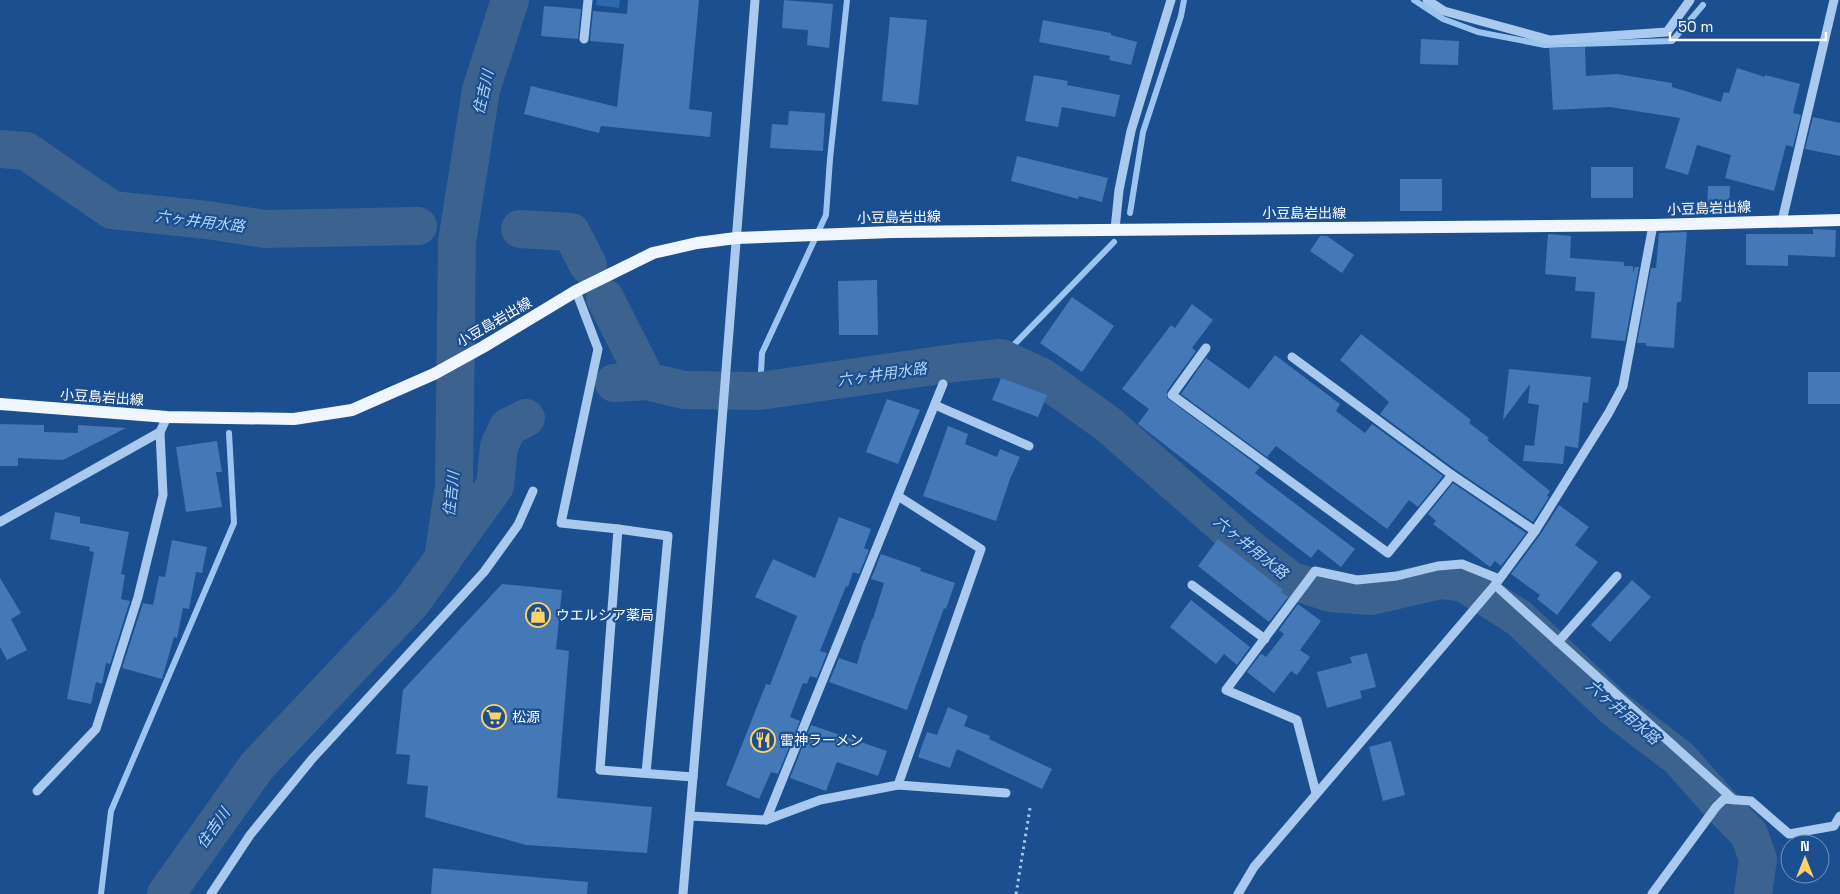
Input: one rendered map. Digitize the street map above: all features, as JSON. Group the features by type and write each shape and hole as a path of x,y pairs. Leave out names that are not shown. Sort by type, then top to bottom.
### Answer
{"main road":[{"name":"小豆島岩出線","path":"0,404 167,417 294,419 352,410 434,374 576,291 653,253 697,243 736,238 892,232 1653,225 1840,220"}],"street":[{"path":"584,39 588,0"},
{"path":"683,894 755,0"},
{"path":"1115,229 1119,190 1131,131 1171,0"},
{"path":"1427,0 1444,11 1550,40 1667,32 1690,0"},
{"path":"1782,221 1834,0"},
{"path":"1238,894 1254,866 1480,602 1535,532 1608,414 1623,386 1653,225"},
{"path":"576,291 598,348 561,523 668,536 646,773"},
{"path":"1206,348 1172,395 1388,553 1452,475"},
{"path":"1292,357 1452,475 1535,532"},
{"path":"766,820 943,384"},
{"path":"935,405 1028,446"},
{"path":"37,791 96,729 138,597 163,495 160,432 167,417"},
{"path":"0,522 160,432"},
{"path":"211,894 250,835 312,759 484,572 518,524 533,491"},
{"path":"898,496 981,549 898,785"},
{"path":"618,529 600,770 693,777"},
{"path":"1316,793 1297,720 1226,690 1314,571 1357,580 1397,576 1438,566 1462,564 1495,584 1734,800"},
{"path":"1558,642 1617,576"},
{"path":"1192,585 1265,638"},
{"path":"690,816 766,820 820,800 898,785 1006,793"},
{"path":"1652,894 1716,807 1724,799 1751,801 1789,834 1834,826 1840,816"}],"path":[{"path":"1016,894 1030,808"}],"shaded area":[{"path":"597,0 620,0 619,8 596,5"}],"building":[{"path":"628,0 699,0 689,109 712,112 710,137 601,126 599,133 524,114 531,86 617,107 624,44 590,41 593,11 627,14"},
{"path":"784,0 833,4 829,48 807,45 808,30 782,28"},
{"path":"544,6 581,9 578,39 541,36"},
{"path":"890,17 927,20 918,105 882,101"},
{"path":"1043,20 1111,33 1111,35 1137,42 1131,65 1109,60 1110,56 1039,42"},
{"path":"1421,39 1459,41 1458,65 1420,64"},
{"path":"1585,47 1586,76 1617,74 1672,83 1672,87 1721,102 1724,92 1729,93 1737,68 1765,77 1765,75 1800,84 1793,113 1801,115 1793,147 1786,145 1774,191 1725,178 1731,155 1697,145 1688,175 1665,168 1680,118 1610,107 1553,110 1549,48"},
{"path":"1034,75 1068,81 1067,85 1120,95 1115,117 1062,107 1058,127 1025,121"},
{"path":"789,111 825,113 823,151 770,148 772,124 788,125"},
{"path":"1813,117 1840,123 1840,156 1805,149"},
{"path":"1017,156 1108,178 1102,202 1079,196 1078,199 1011,181"},
{"path":"1591,167 1633,167 1633,198 1591,198"},
{"path":"1400,179 1442,179 1442,211 1400,211"},
{"path":"1708,186 1730,186 1729,213 1707,212"},
{"path":"1813,229 1836,230 1835,257 1788,255 1788,266 1746,265 1746,234 1813,234"},
{"path":"1687,232 1681,302 1677,302 1674,348 1646,346 1646,343 1637,343 1651,268 1656,268 1659,233"},
{"path":"1548,234 1571,236 1570,258 1624,262 1624,266 1633,266 1633,273 1635,267 1639,267 1625,341 1591,338 1595,292 1575,291 1576,277 1545,274"},
{"path":"1320,236 1327,236 1354,255 1342,273 1310,251"},
{"path":"877,280 878,335 839,335 838,281"},
{"path":"1072,297 1114,326 1082,372 1040,343"},
{"path":"1192,304 1213,320 1192,348 1196,351 1167,391 1167,398 1260,467 1255,473 1355,549 1341,567 1318,549 1311,558 1138,424 1149,409 1122,389 1171,325 1175,328"},
{"path":"1361,334 1471,420 1469,423 1489,438 1487,440 1550,491 1547,496 1549,497 1533,522 1456,470 1380,414 1389,402 1340,360"},
{"path":"1275,355 1340,404 1336,411 1365,433 1372,424 1443,476 1418,507 1409,500 1387,529 1276,446 1267,457 1181,394 1206,358 1249,389"},
{"path":"1509,369 1591,377 1588,403 1583,402 1578,448 1565,446 1563,464 1523,461 1525,445 1534,446 1539,405 1528,403 1530,384 1503,420"},
{"path":"1808,372 1840,372 1840,404 1808,404"},
{"path":"1001,378 1047,395 1038,417 992,400"},
{"path":"887,399 920,410 898,464 866,452"},
{"path":"0,424 44,425 44,432 78,433 78,425 126,428 63,460 18,458 18,466 0,466"},
{"path":"948,426 968,434 965,444 997,457 1000,449 1020,457 1010,479 996,521 923,496"},
{"path":"217,441 222,472 216,472 222,507 186,512 176,447"},
{"path":"1453,483 1526,533 1501,566 1495,561 1490,567 1433,524 1436,521 1428,514"},
{"path":"1559,505 1589,527 1575,545 1598,562 1557,615 1537,599 1540,595 1511,574 1540,535"},
{"path":"55,512 80,517 80,523 129,532 121,574 125,575 121,599 130,601 110,664 106,663 102,684 96,682 91,704 67,699 94,552 89,551 90,547 50,539"},
{"path":"839,517 871,529 864,548 869,550 859,574 853,572 848,587 846,586 820,651 827,653 817,678 810,676 807,684 803,683 790,717 800,721 778,774 771,772 759,799 726,785 766,684 770,685 797,616 755,597 773,559 815,578"},
{"path":"1218,539 1283,590 1281,592 1288,597 1269,622 1198,566"},
{"path":"172,540 207,547 202,573 196,572 189,609 183,608 177,638 174,637 162,679 122,668 143,603 153,605 159,576 165,577"},
{"path":"881,554 921,568 920,571 955,583 907,710 829,682 839,658 857,664 884,583 871,579"},
{"path":"0,578 21,613 11,619 27,650 7,660 0,647"},
{"path":"1632,580 1651,597 1610,642 1591,625"},
{"path":"502,584 562,590 556,649 569,651 557,798 652,807 647,853 526,845 425,817 428,786 407,784 410,755 396,754 403,690"},
{"path":"1191,600 1250,647 1237,665 1224,654 1216,664 1170,627"},
{"path":"1298,604 1321,621 1300,650 1310,657 1297,675 1291,671 1274,693 1247,672 1260,655 1262,654 1266,657 1284,634 1279,630"},
{"path":"1367,653 1376,687 1360,691 1362,698 1327,708 1317,672 1352,663 1350,657"},
{"path":"948,707 968,716 964,726 990,736 989,739 1052,769 1042,789 957,749 950,768 918,757 927,732 937,735"},
{"path":"811,725 887,751 878,776 837,762 826,791 790,778"},
{"path":"1391,741 1405,795 1383,801 1369,747"},
{"path":"433,868 588,882 587,894 431,894"}],"waterway":[{"name":"住吉川","path":"166,894 257,766 411,603 443,559 454,486 457,242 481,90 510,0"},
{"path":"760,391 762,353 826,215 847,0"},
{"path":"1130,213 1143,132 1181,16 1184,0"},
{"path":"1414,0 1443,19 1478,32 1545,45 1672,41 1703,5"},
{"name":"六ヶ井用水路","path":"0,149 26,151 112,210 207,220 265,229 418,226"},
{"name":"六ヶ井用水路","path":"520,229 571,232 588,265"},
{"path":"1001,358 1114,242"},
{"name":"六ヶ井用水路","path":"605,298 647,381 684,390 760,391 1001,358 1042,377 1109,425 1249,548 1290,580 1330,593 1371,596 1441,580 1464,583 1519,618 1615,709 1679,758 1749,834 1758,859 1753,894"},
{"name":"六ヶ井用水路","path":"614,383 647,381"},
{"name":"六ヶ井用水路","path":"446,554 495,486 499,446 508,427 526,418"},
{"path":"101,894 111,811 234,523 229,433"}],"place":[{"name":"ウエルシア薬局","path":"538,615"},
{"name":"松源","path":"494,717"},
{"name":"雷神ラーメン","path":"763,740"}]}
